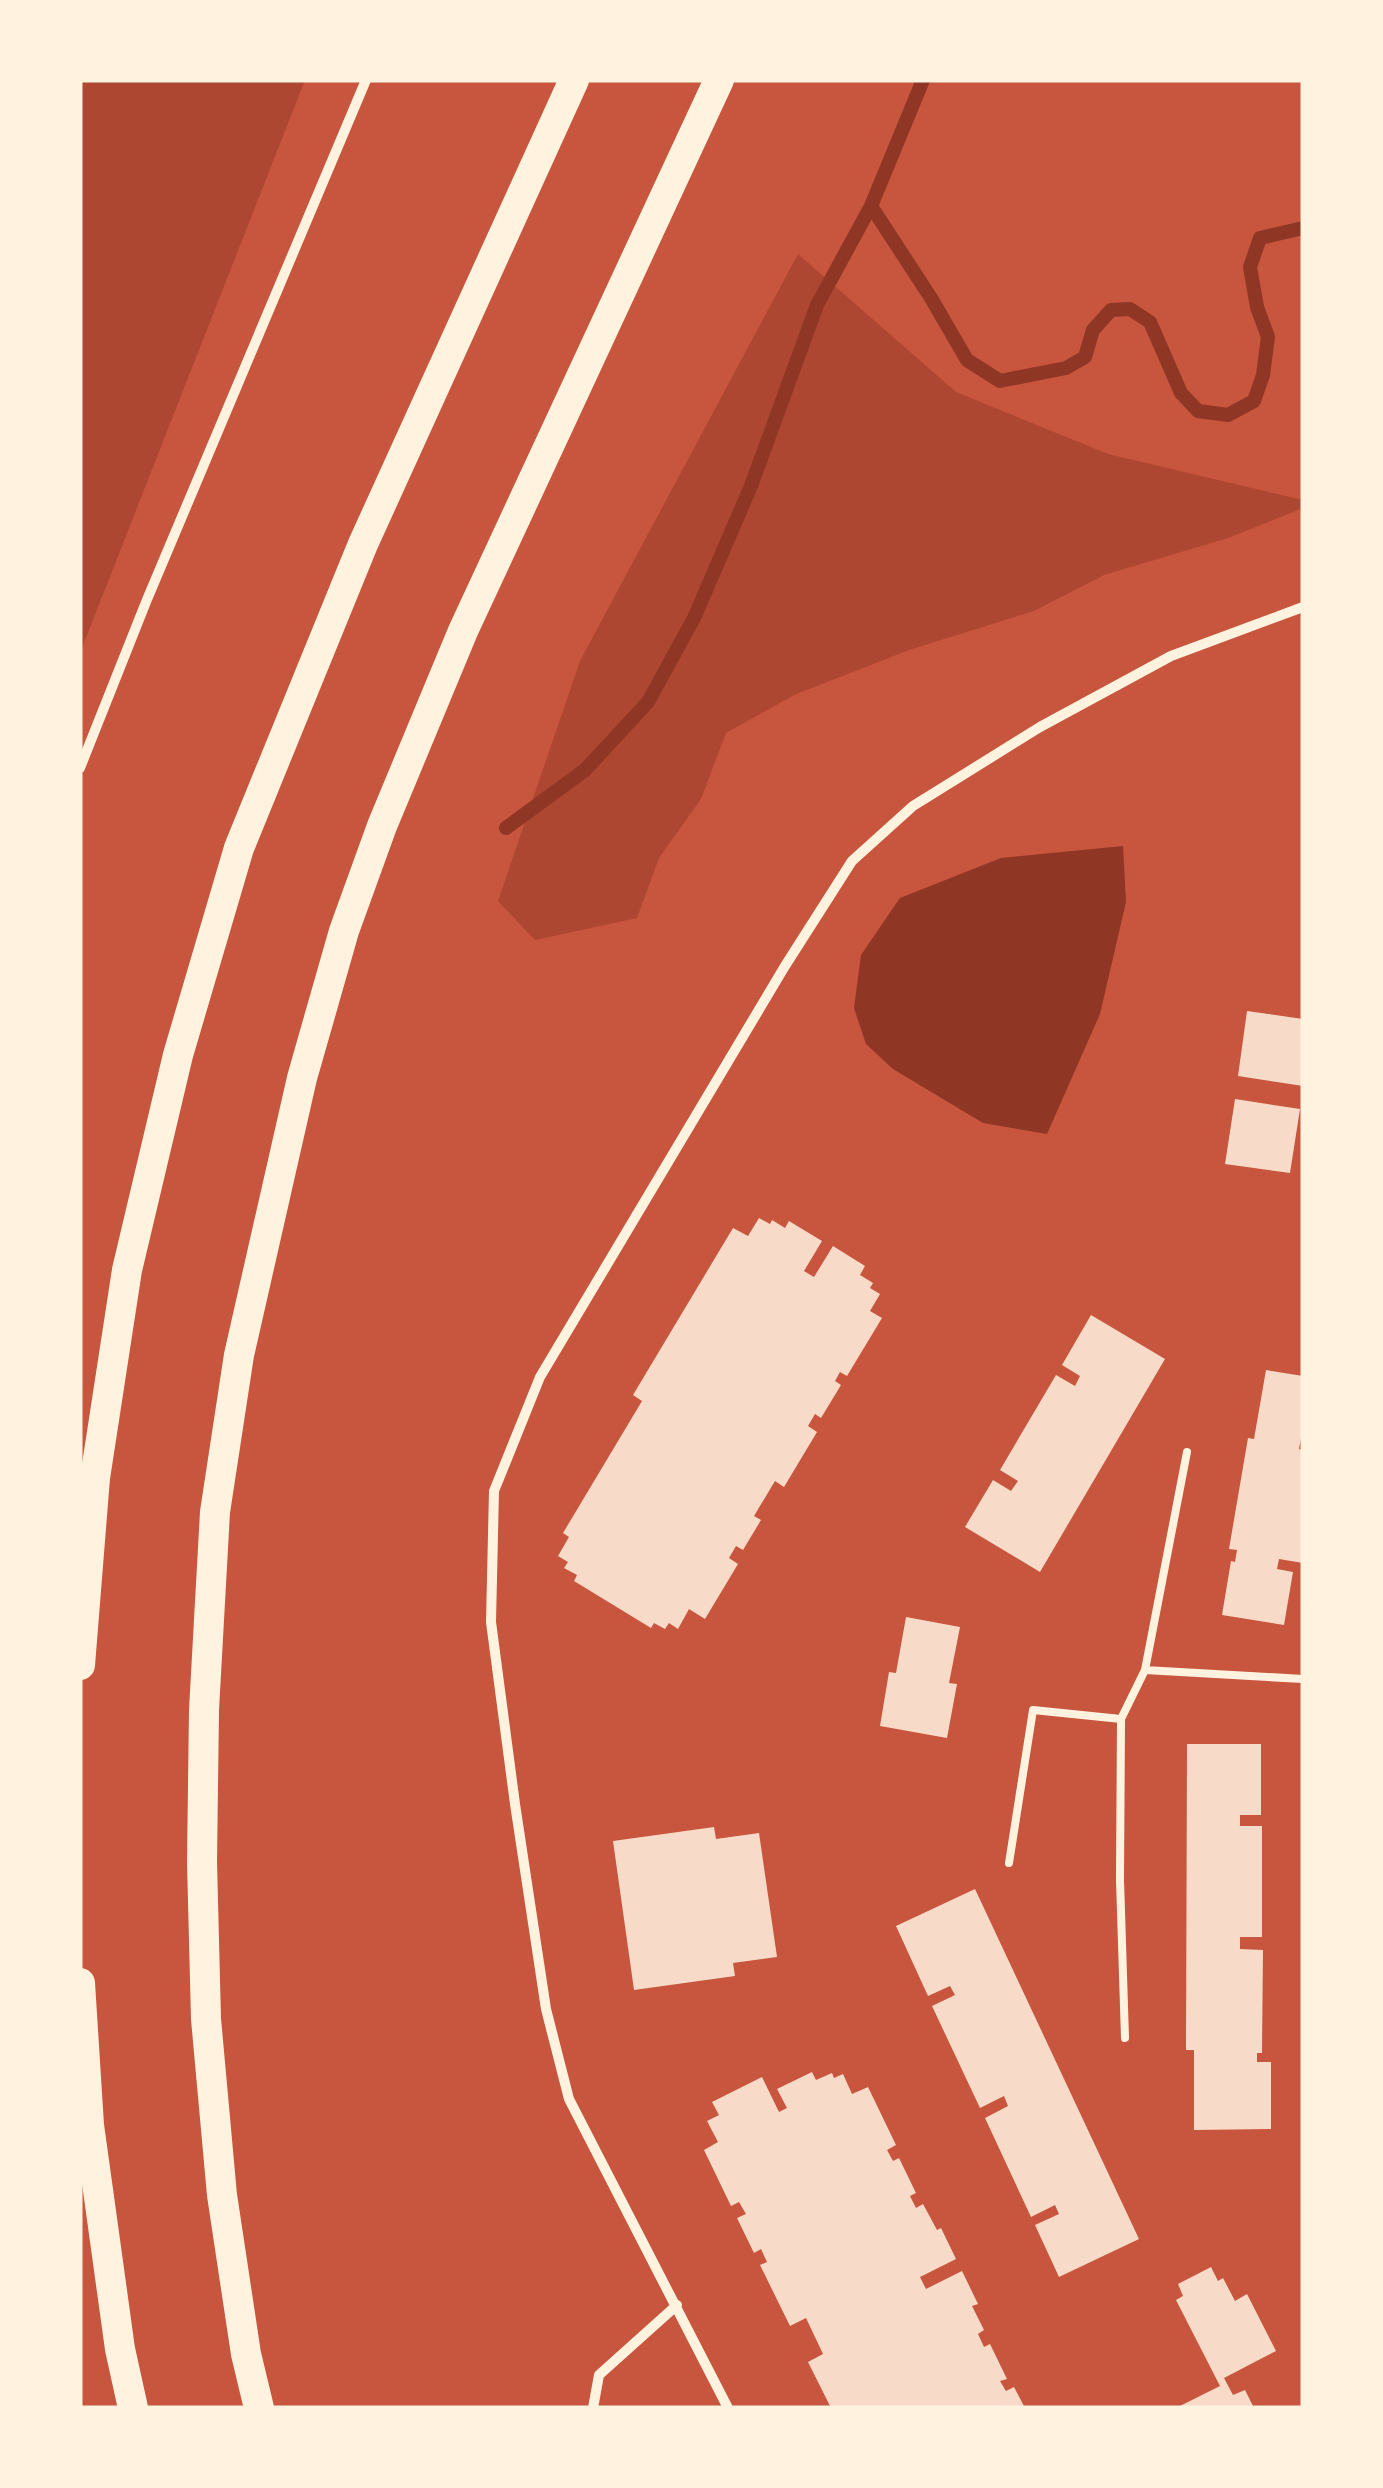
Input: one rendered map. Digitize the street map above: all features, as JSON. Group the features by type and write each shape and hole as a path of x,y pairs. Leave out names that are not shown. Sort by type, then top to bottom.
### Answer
{"highway":[{"path":"80,1665 95,1478 126,1270 178,1054 239,848 362,544 574,80"},
{"path":"259,2408 246,2354 222,2194 206,2019 202,1862 204,1710 214,1512 240,1355 302,1078 344,930 382,826 463,631 719,80"},
{"path":"80,1983 89,2126 132,2408"}],"street":[{"path":"80,768 366,80"},
{"path":"728,2408 570,2099 546,2009 491,1622 494,1491 540,1377 785,966 852,861 912,806 1040,726 1171,656 1303,607"},
{"path":"593,2408 599,2375 678,2305"}],"lane":[{"path":"1125,2038 1120,1880 1121,1719 1145,1670 1187,1452"},
{"path":"1145,1670 1303,1679"},
{"path":"1009,1864 1034,1710 1121,1719"}],"shaded area":[{"path":"80,80 305,80 80,653"},
{"path":"798,254 956,392 1108,454 1303,500 1303,508 1228,538 1104,575 1034,611 909,650 794,695 726,733 701,799 659,858 637,918 535,940 498,901 580,661"},
{"path":"1123,846 1126,902 1100,1014 1047,1134 983,1123 893,1069 866,1044 854,1008 861,955 900,898 1001,858"}],"building":[{"path":"1247,1011 1303,1019 1303,1086 1238,1076"},
{"path":"1235,1099 1300,1109 1290,1173 1225,1164"},
{"path":"759,1218 785,1228 789,1221 822,1241 804,1271 814,1277 833,1246 865,1266 860,1275 873,1283 870,1288 880,1294 870,1311 882,1318 847,1376 840,1372 835,1381 841,1385 821,1418 815,1414 808,1426 817,1432 784,1487 775,1481 754,1516 761,1520 743,1550 736,1546 729,1558 738,1564 705,1619 689,1609 678,1629 669,1623 665,1629 654,1623 651,1628 574,1581 577,1575 564,1568 568,1562 558,1556 569,1537 563,1533 642,1401 633,1395 733,1228 748,1236"},
{"path":"1091,1315 1165,1359 1040,1572 965,1527 993,1480 1011,1491 1018,1481 1000,1470 1056,1375 1075,1386 1080,1376 1062,1365"},
{"path":"1266,1370 1303,1376 1303,1439 1299,1449 1303,1450 1303,1563 1279,1559 1277,1569 1293,1572 1284,1625 1222,1615 1231,1561 1235,1562 1237,1550 1229,1549 1248,1438 1254,1439"},
{"path":"906,1617 960,1627 949,1683 957,1684 947,1738 880,1726 889,1672 896,1673"},
{"path":"1187,1744 1261,1744 1261,1815 1240,1815 1240,1826 1262,1826 1262,1937 1240,1937 1240,1949 1263,1950 1262,2053 1257,2053 1257,2062 1271,2062 1271,2129 1194,2130 1194,2050 1186,2050"},
{"path":"714,1827 716,1839 759,1833 777,1957 733,1963 735,1976 634,1990 613,1841"},
{"path":"975,1889 1139,2239 1059,2277 1035,2225 1059,2214 1055,2205 1031,2217 985,2118 1008,2106 1004,2096 980,2108 932,2006 955,1995 950,1986 928,1996 896,1926"},
{"path":"812,2072 816,2080 832,2073 834,2078 843,2074 852,2094 868,2087 896,2145 887,2150 893,2161 899,2158 916,2193 910,2196 916,2208 923,2204 937,2230 941,2228 956,2259 920,2277 926,2289 962,2271 978,2304 972,2306 984,2330 978,2334 984,2347 990,2344 1007,2379 1000,2381 1006,2391 1014,2387 1025,2408 831,2408 808,2362 823,2354 806,2318 790,2326 760,2265 767,2262 761,2249 754,2253 737,2218 746,2214 739,2202 731,2206 704,2150 718,2142 707,2121 719,2115 712,2102 762,2077 779,2112 787,2108 777,2089"},
{"path":"1211,2267 1218,2281 1223,2278 1235,2301 1247,2294 1276,2351 1224,2378 1233,2395 1245,2390 1254,2408 1176,2408 1220,2386 1176,2300 1183,2296 1178,2284"}],"waterway":[{"path":"506,828 585,770 648,702 694,618 751,486 817,305 871,206 923,80"},
{"path":"871,206 967,360 1000,381 1066,368 1085,357 1093,330 1111,310 1130,309 1150,322 1181,393 1198,411 1228,415 1254,401 1263,375 1268,337 1257,307 1250,267 1260,238 1303,228"}]}
